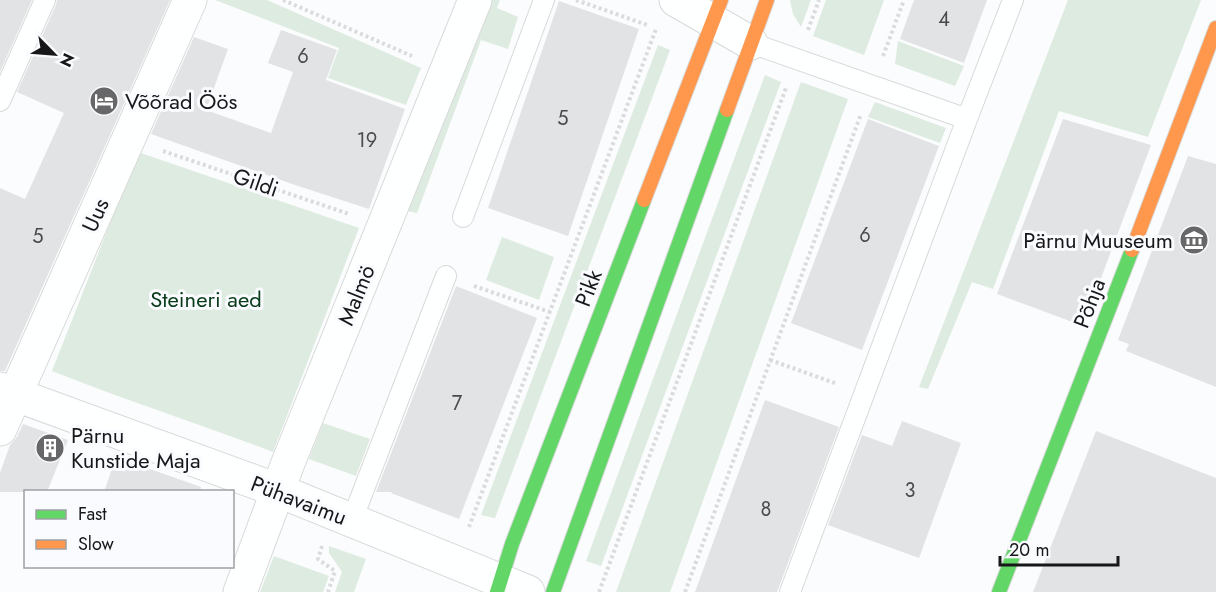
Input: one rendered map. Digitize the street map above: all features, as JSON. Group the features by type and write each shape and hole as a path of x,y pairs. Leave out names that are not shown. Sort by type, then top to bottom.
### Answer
{"main road":[{"path":"553,592 766,0"},
{"name":"Pikk","path":"509,589 516,533 718,10"},
{"name":"Põhja","path":"999,592 1216,28"}],"street":[{"name":"Uus","path":"0,429 7,392 129,139 190,0"},
{"name":"Malmö","path":"240,592 277,490 475,0"},
{"path":"676,0 718,10 751,43"},
{"name":"Pühavaimu","path":"7,392 277,490 459,564 509,589"}],"lane":[{"path":"0,101 45,0"},
{"path":"463,218 544,0"},
{"path":"790,592 1013,0"},
{"path":"751,43 967,119"},
{"path":"352,520 446,276"}],"path":[{"path":"283,0 446,72"},
{"path":"459,564 468,529 656,28 576,0"},
{"path":"599,592 819,0"},
{"path":"685,592 904,0"},
{"name":"Gildi","path":"129,139 384,226"},
{"path":"446,276 550,312"},
{"path":"770,360 864,394"},
{"path":"324,541 318,559 335,571 328,592"}],"green space":[{"path":"215,0 267,0 421,68 406,105 328,78 339,48"},
{"path":"488,0 500,0 497,8 518,17 508,49 481,40 417,213 407,211"},
{"path":"790,0 811,0 801,27 793,14"},
{"path":"826,0 884,0 864,55 813,36"},
{"path":"1068,0 1201,0 1148,137 1059,111 993,289 972,282 928,389 919,387"},
{"path":"898,41 964,66 955,86 895,64"},
{"path":"658,45 670,50 495,518 481,515"},
{"path":"765,75 781,82 601,566 586,561"},
{"path":"801,82 848,99 670,592 616,592"},
{"path":"875,102 946,128 940,143 868,117"},
{"name":"Steineri aed","path":"138,152 359,228 273,452 52,371"},
{"path":"502,237 554,257 539,300 486,280"},
{"path":"323,423 370,439 356,476 309,459"},
{"path":"329,546 366,559 354,592 335,592 342,572 329,553"},
{"path":"274,556 329,576 323,592 260,592"}],"building":[{"path":"0,0 32,0 0,72"},
{"path":"57,0 170,0 5,371 0,371 0,188 25,199 64,113 17,92"},
{"path":"914,0 987,0 964,63 900,39"},
{"path":"559,1 639,29 568,236 488,208"},
{"path":"281,30 337,50 326,80 405,109 369,209 151,134 194,37 228,49 206,110 271,133 293,72 268,63"},
{"path":"868,119 939,146 862,350 791,323"},
{"path":"1063,119 1151,145 1083,326 997,294"},
{"name":"Pärnu Muuseum","path":"1188,156 1216,164 1216,387 1126,351 1129,344 1118,340"},
{"path":"456,286 537,318 459,519 392,492 376,492"},
{"path":"765,400 839,427 777,592 695,592"},
{"path":"902,421 961,443 919,558 828,525 862,435 892,446"},
{"path":"23,424 68,440 48,490 0,492 0,473 10,445"},
{"path":"1096,431 1216,478 1216,592 1033,592"},
{"path":"116,457 201,487 200,490 105,490"}],"traffic: fast":[{"path":"553,592 727,110"},
{"path":"497,592 512,544 644,200"},
{"path":"999,592 1132,250"}],"traffic: slow":[{"path":"644,200 721,0"},
{"path":"727,110 767,0"},
{"path":"1132,250 1216,28"}],"place":[{"name":"Võõrad Öös","path":"104,101"},
{"name":"Pärnu Muuseum","path":"1194,240"},
{"name":"Pärnu Kunstide Maja","path":"50,448"}]}
